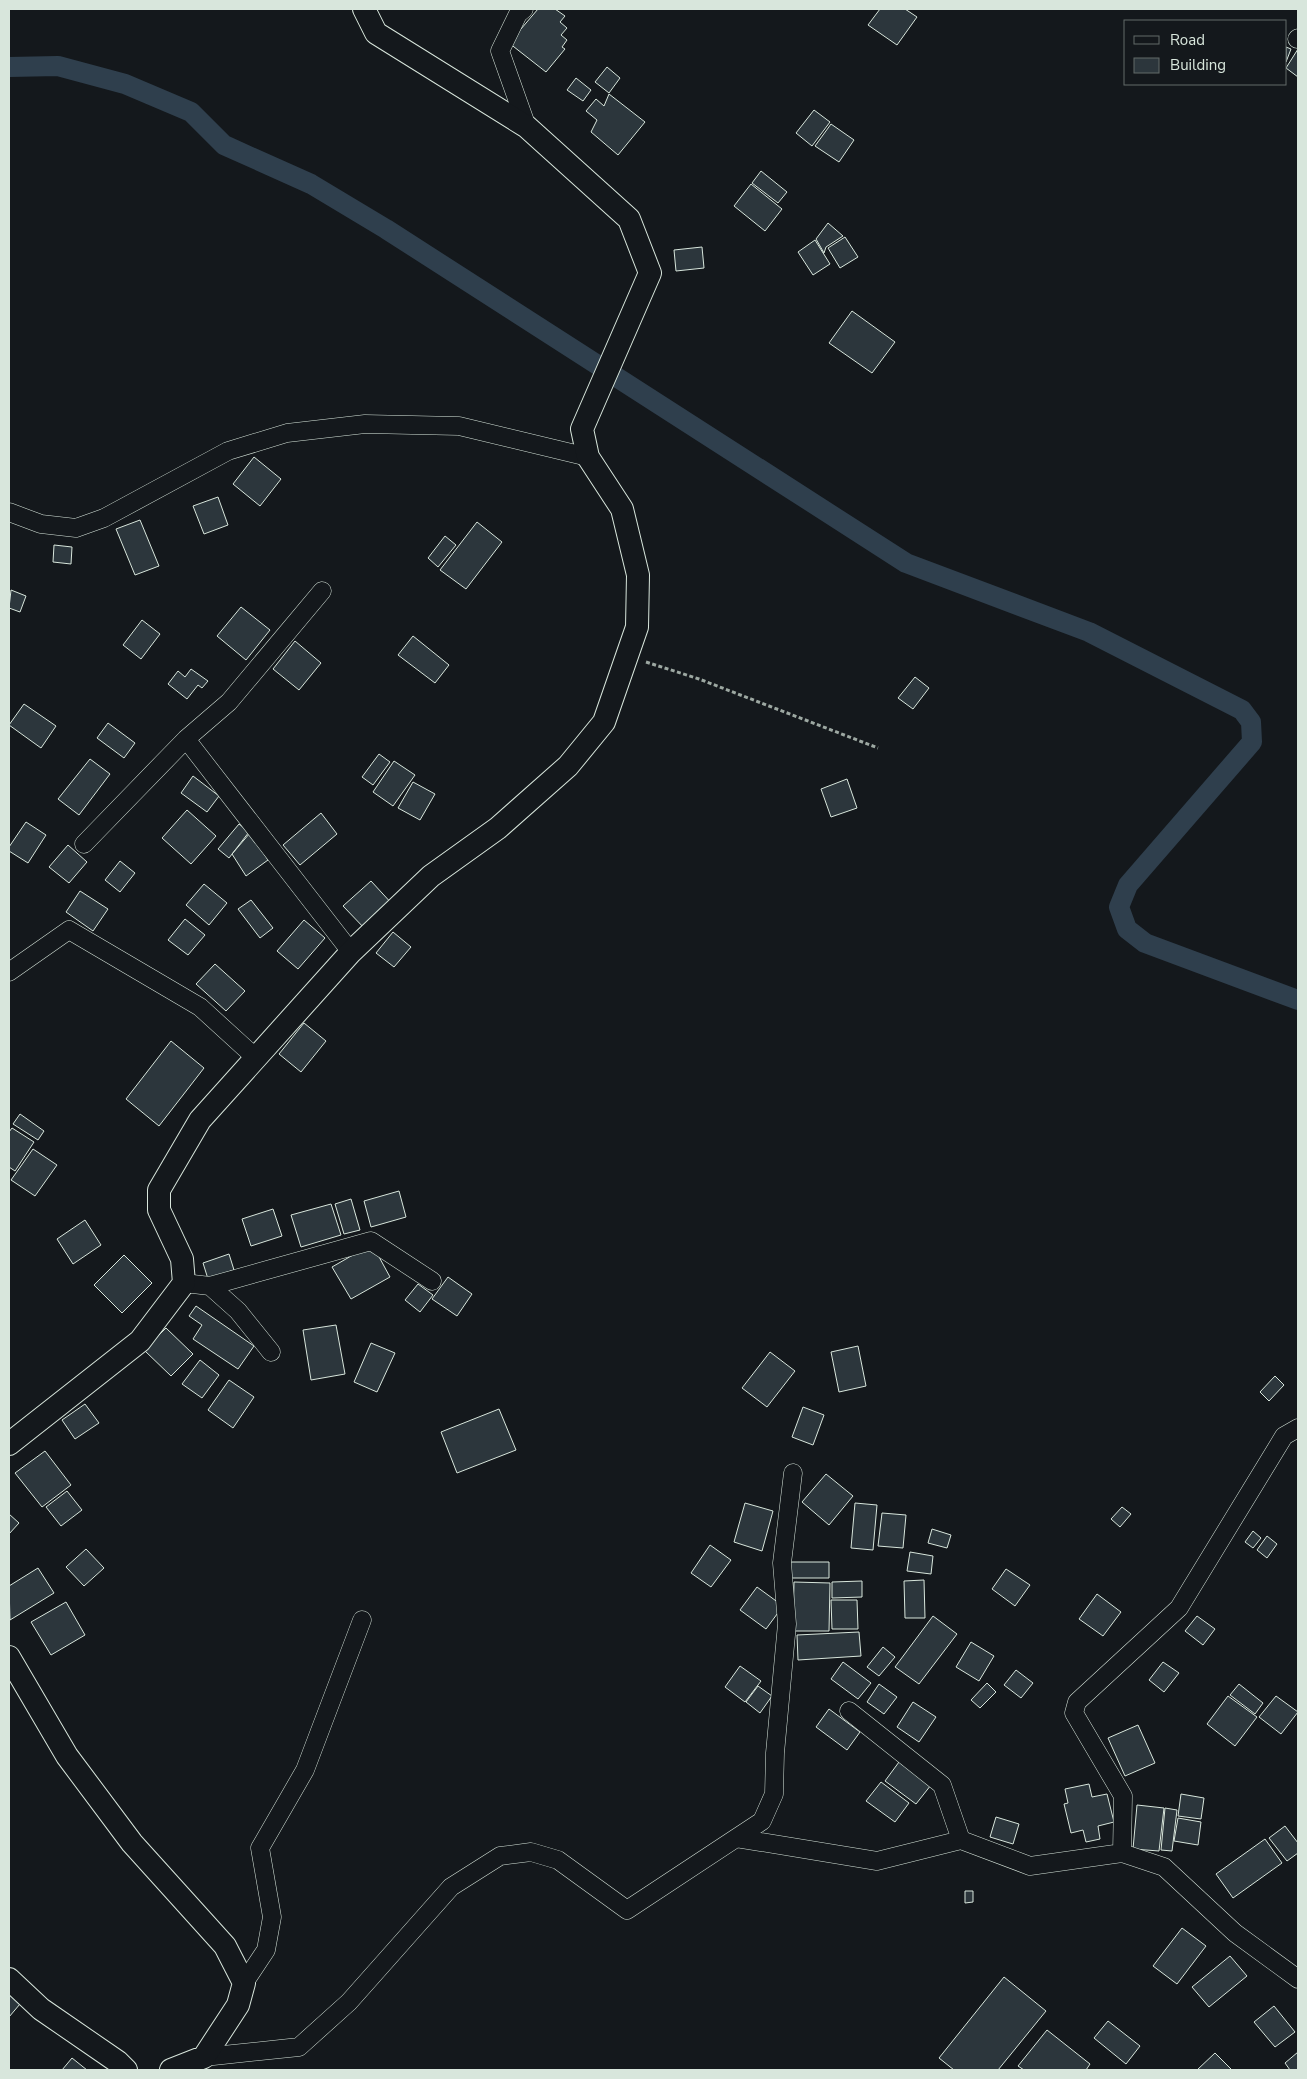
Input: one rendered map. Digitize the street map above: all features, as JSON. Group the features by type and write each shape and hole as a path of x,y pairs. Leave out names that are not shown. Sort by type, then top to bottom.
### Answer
{"street":[{"path":"9,1444 140,1341 184,1284 182,1259 159,1210 159,1190 200,1120 350,952 431,876 498,828 568,766 604,722 629,656 637,628 638,575 622,509 588,457 582,429 650,273 629,219 527,127 376,33 364,9"},
{"path":"524,9 518,14 500,51 527,127"},
{"path":"9,512 42,524 76,528 104,518 228,452 287,433 365,424 459,426 588,457"},
{"path":"84,844 186,739 229,702 322,591"},
{"path":"186,739 350,952"},
{"path":"9,972 69,930 200,1007 256,1058"},
{"path":"184,1284 210,1286 371,1241 432,1281"},
{"path":"210,1286 238,1311 271,1352"},
{"path":"1122,1853 1123,1796 1074,1713 1077,1702 1179,1608 1284,1436 1298,1428"},
{"path":"171,2070 204,2057 299,2047 349,2002 451,1888 500,1856 531,1852 558,1860 627,1910 762,1821 774,1794 775,1753 787,1624 782,1563 793,1472"},
{"path":"204,2057 238,2006 244,1983 266,1950 272,1917 260,1848 305,1770 362,1620"},
{"path":"9,1658 67,1756 132,1843 225,1946 244,1983"},
{"path":"849,1711 942,1785 961,1840"},
{"path":"736,1838 877,1861 961,1840 1030,1866 1122,1853 1164,1867 1235,1933 1298,1979"},
{"path":"9,1979 42,2009 118,2062 126,2070"}],"path":[{"path":"629,656 699,680 878,748"}],"building":[{"path":"538,9 555,9 565,16 560,22 567,28 561,35 567,40 562,47 565,49 546,72 509,43"},
{"path":"880,9 905,9 917,17 897,45 868,25"},
{"path":"1287,47 1291,49 1287,59"},
{"path":"1298,49 1298,77 1287,69"},
{"path":"607,67 620,78 609,93 595,82"},
{"path":"576,78 591,90 583,101 567,90"},
{"path":"609,94 645,122 618,155 591,132 597,120 586,111 596,99 604,106"},
{"path":"814,110 830,122 812,146 796,133"},
{"path":"831,124 854,140 839,162 815,146"},
{"path":"761,171 787,192 778,203 752,183"},
{"path":"751,184 782,209 765,231 734,206"},
{"path":"828,223 843,236 826,247 824,253 816,239"},
{"path":"845,237 858,257 840,268 828,248"},
{"path":"815,240 830,264 813,275 798,252"},
{"path":"702,247 704,268 676,271 674,250"},
{"path":"852,311 895,342 872,373 829,343"},
{"path":"254,457 281,479 260,506 233,484"},
{"path":"218,497 228,525 204,534 193,506"},
{"path":"140,520 159,566 135,575 116,529"},
{"path":"477,522 502,542 466,589 440,570"},
{"path":"445,536 456,545 438,567 428,558"},
{"path":"54,545 72,547 71,564 53,562"},
{"path":"11,590 26,596 20,612 9,608"},
{"path":"241,607 270,630 246,660 217,636"},
{"path":"142,620 160,634 141,659 123,645"},
{"path":"413,636 449,665 435,683 398,655"},
{"path":"295,641 321,663 299,690 273,669"},
{"path":"191,669 208,681 202,688 198,685 187,699 168,684 178,671 185,677"},
{"path":"915,677 929,688 913,709 898,698"},
{"path":"24,704 56,726 41,748 9,725"},
{"path":"108,723 135,743 124,758 97,738"},
{"path":"379,754 390,762 373,785 362,777"},
{"path":"90,759 110,774 79,815 58,799"},
{"path":"394,761 415,775 393,806 373,792"},
{"path":"193,776 219,796 207,812 181,793"},
{"path":"847,779 857,808 831,817 821,789"},
{"path":"413,782 435,794 420,820 398,808"},
{"path":"187,810 216,836 191,864 162,838"},
{"path":"321,813 337,834 300,865 283,845"},
{"path":"26,822 46,835 28,863 9,851 9,847"},
{"path":"239,824 249,832 229,858 218,849"},
{"path":"250,833 268,860 246,876 232,854"},
{"path":"68,845 87,862 69,883 49,867"},
{"path":"120,861 135,873 120,892 105,880"},
{"path":"371,881 394,906 367,931 343,906"},
{"path":"204,884 227,903 209,925 186,905"},
{"path":"80,891 108,909 93,931 66,912"},
{"path":"251,900 273,928 260,938 238,909"},
{"path":"185,919 205,935 188,955 168,940"},
{"path":"304,920 325,938 298,969 277,951"},
{"path":"393,932 411,947 394,967 376,953"},
{"path":"215,964 245,991 226,1011 196,984"},
{"path":"304,1023 326,1041 301,1072 279,1054"},
{"path":"171,1041 204,1068 159,1126 126,1099"},
{"path":"20,1114 44,1131 38,1140 13,1124"},
{"path":"12,1128 34,1142 15,1171 9,1167 9,1132"},
{"path":"33,1149 57,1165 35,1196 11,1180"},
{"path":"399,1191 406,1217 371,1227 364,1201"},
{"path":"351,1199 360,1230 344,1234 335,1204"},
{"path":"331,1204 341,1235 301,1247 291,1215"},
{"path":"273,1209 282,1236 251,1246 242,1219"},
{"path":"85,1220 101,1245 73,1264 57,1239"},
{"path":"372,1244 390,1277 351,1299 332,1267"},
{"path":"229,1254 234,1270 208,1279 203,1263"},
{"path":"124,1255 152,1283 122,1313 94,1285"},
{"path":"448,1277 472,1294 457,1316 432,1299"},
{"path":"418,1284 433,1295 420,1312 405,1300"},
{"path":"196,1306 254,1346 238,1369 193,1339 202,1325 189,1316"},
{"path":"336,1325 345,1374 311,1380 303,1330"},
{"path":"166,1328 193,1354 171,1376 144,1350"},
{"path":"371,1343 395,1353 377,1392 354,1382"},
{"path":"858,1346 866,1386 839,1392 831,1352"},
{"path":"770,1352 795,1371 767,1407 742,1388"},
{"path":"200,1360 219,1375 202,1398 182,1384"},
{"path":"1275,1376 1284,1385 1269,1401 1260,1392"},
{"path":"229,1380 254,1397 233,1428 208,1410"},
{"path":"85,1404 99,1423 75,1439 62,1420"},
{"path":"803,1407 824,1415 813,1445 792,1437"},
{"path":"499,1409 516,1450 457,1473 441,1432"},
{"path":"45,1451 71,1485 42,1507 15,1473"},
{"path":"826,1474 853,1496 829,1525 802,1502"},
{"path":"67,1491 82,1510 61,1526 46,1507"},
{"path":"745,1503 773,1511 762,1551 734,1542"},
{"path":"855,1503 877,1505 873,1550 851,1548"},
{"path":"1122,1507 1131,1514 1120,1527 1111,1519"},
{"path":"882,1513 906,1515 903,1548 878,1546"},
{"path":"9,1514 19,1523 9,1534"},
{"path":"932,1529 951,1535 947,1548 928,1543"},
{"path":"1253,1531 1261,1538 1253,1548 1245,1542"},
{"path":"1267,1536 1277,1544 1267,1558 1257,1550"},
{"path":"710,1545 731,1560 711,1587 691,1573"},
{"path":"86,1549 104,1568 84,1586 66,1567"},
{"path":"910,1552 933,1556 931,1574 907,1571"},
{"path":"788,1562 829,1562 829,1578 788,1578"},
{"path":"38,1568 54,1593 10,1620 9,1586"},
{"path":"1006,1569 1030,1585 1015,1606 992,1589"},
{"path":"924,1580 925,1618 905,1618 904,1581"},
{"path":"862,1581 862,1597 832,1598 832,1582"},
{"path":"794,1582 830,1583 829,1631 793,1631"},
{"path":"757,1587 783,1606 766,1629 740,1610"},
{"path":"1097,1594 1121,1612 1103,1636 1079,1619"},
{"path":"831,1600 857,1600 858,1629 832,1629"},
{"path":"66,1602 85,1635 51,1655 31,1622"},
{"path":"933,1616 957,1634 919,1684 895,1667"},
{"path":"1197,1616 1215,1629 1203,1645 1185,1631"},
{"path":"859,1632 861,1656 798,1660 797,1635"},
{"path":"971,1642 994,1656 979,1681 956,1667"},
{"path":"883,1647 895,1657 879,1676 867,1667"},
{"path":"843,1662 871,1683 858,1699 831,1679"},
{"path":"1163,1662 1179,1673 1164,1692 1149,1680"},
{"path":"740,1666 761,1681 745,1702 725,1687"},
{"path":"1016,1670 1033,1683 1021,1698 1004,1685"},
{"path":"987,1683 996,1692 980,1708 971,1700"},
{"path":"879,1684 897,1697 884,1714 867,1702"},
{"path":"1239,1684 1263,1703 1255,1714 1230,1695"},
{"path":"758,1686 772,1696 760,1713 746,1702"},
{"path":"1228,1696 1257,1717 1235,1746 1207,1724"},
{"path":"1276,1696 1298,1712 1281,1734 1259,1717"},
{"path":"913,1702 936,1717 919,1742 897,1727"},
{"path":"829,1709 860,1732 847,1750 816,1727"},
{"path":"1138,1725 1155,1763 1125,1776 1108,1738"},
{"path":"899,1762 931,1785 916,1804 885,1781"},
{"path":"881,1782 909,1803 895,1822 866,1801"},
{"path":"1089,1784 1092,1797 1107,1794 1114,1822 1098,1826 1100,1839 1086,1842 1083,1830 1071,1833 1064,1804 1068,1803 1065,1789"},
{"path":"1181,1794 1204,1798 1201,1819 1178,1816"},
{"path":"1137,1805 1164,1808 1159,1851 1133,1849"},
{"path":"1165,1808 1177,1810 1172,1851 1161,1850"},
{"path":"996,1817 1019,1824 1013,1844 990,1837"},
{"path":"1178,1818 1201,1822 1198,1845 1174,1841"},
{"path":"1285,1826 1298,1843 1298,1853 1287,1861 1269,1838"},
{"path":"1265,1839 1282,1863 1233,1898 1216,1874"},
{"path":"965,1891 973,1891 973,1902 965,1903"},
{"path":"1182,1928 1206,1946 1177,1984 1153,1966"},
{"path":"1230,1956 1247,1976 1209,2007 1192,1987"},
{"path":"1004,1977 1046,2011 998,2070 954,2070 939,2058"},
{"path":"9,1994 20,2004 9,2017"},
{"path":"1274,2006 1295,2032 1275,2047 1254,2022"},
{"path":"1108,2021 1140,2046 1126,2064 1094,2038"},
{"path":"1047,2030 1090,2064 1086,2070 1024,2070 1018,2066"},
{"path":"1298,2052 1298,2070 1290,2070 1285,2063"},
{"path":"1215,2053 1232,2070 1197,2070"},
{"path":"72,2058 87,2070 62,2070"}],"waterway":[{"path":"9,67 58,66 125,84 191,112 224,145 311,184 386,229 906,563 1089,632 1242,710 1251,722 1252,742 1128,885 1119,907 1127,929 1145,943 1298,1000"}]}
